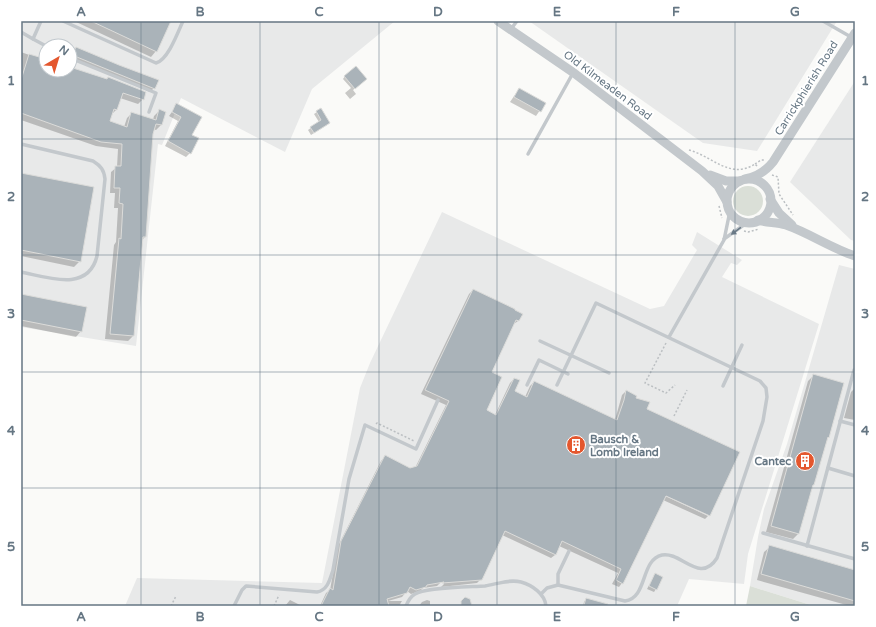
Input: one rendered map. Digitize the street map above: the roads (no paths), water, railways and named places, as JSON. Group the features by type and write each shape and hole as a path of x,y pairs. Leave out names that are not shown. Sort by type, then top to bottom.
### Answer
{"street":[{"name":"Old Kilmeaden Road","path":"500,22 574,73 702,170 715,178 726,181 742,180"},
{"name":"Carrickphierish Road","path":"742,180 761,174 776,157 854,35"},
{"name":"Carrickphierish Road","path":"769,195 769,171 776,157"},
{"name":"Old Kilmeaden Road","path":"702,170 718,186 727,202"},
{"path":"803,232 784,218 775,208 769,195 760,182 750,179 742,180 730,189 727,202 730,211 737,219 748,222 758,220 777,222 803,232 834,248 855,256"},
{"path":"758,220 762,218 768,210 769,195"}],"lane":[{"path":"32,39 41,21"},
{"path":"62,21 156,63 164,58 183,21"},
{"path":"511,29 517,21"},
{"path":"823,21 854,35"},
{"path":"21,32 38,42"},
{"path":"78,61 156,93 149,112"},
{"path":"528,154 574,73"},
{"path":"21,144 93,162 101,167 104,173 104,179 97,256 90,270 80,278 66,280 21,272"},
{"path":"669,337 724,240 730,211"},
{"path":"724,240 748,222"},
{"path":"541,594 547,588 558,585 625,601 629,600 638,592 650,564 653,560 662,555 670,555 700,568 710,566 717,558 761,428 767,397 766,388 760,382 596,303 557,385"},
{"path":"540,341 609,373"},
{"path":"723,386 742,345"},
{"path":"527,386 539,360 568,374"},
{"path":"807,546 854,370"},
{"path":"234,606 242,590 246,587 319,591 328,584 334,565 351,470 365,426 416,449 438,400"},
{"path":"840,421 855,425"},
{"path":"828,468 855,476"},
{"path":"763,533 855,559"},
{"path":"558,585 558,574 569,551"},
{"path":"406,606 408,600 415,594 426,590 506,582 519,582 525,584 541,594 544,598 546,606"}],"place":[{"name":"Bausch & Lomb Ireland","path":"576,445"},
{"name":"Cantec","path":"805,461"}]}
